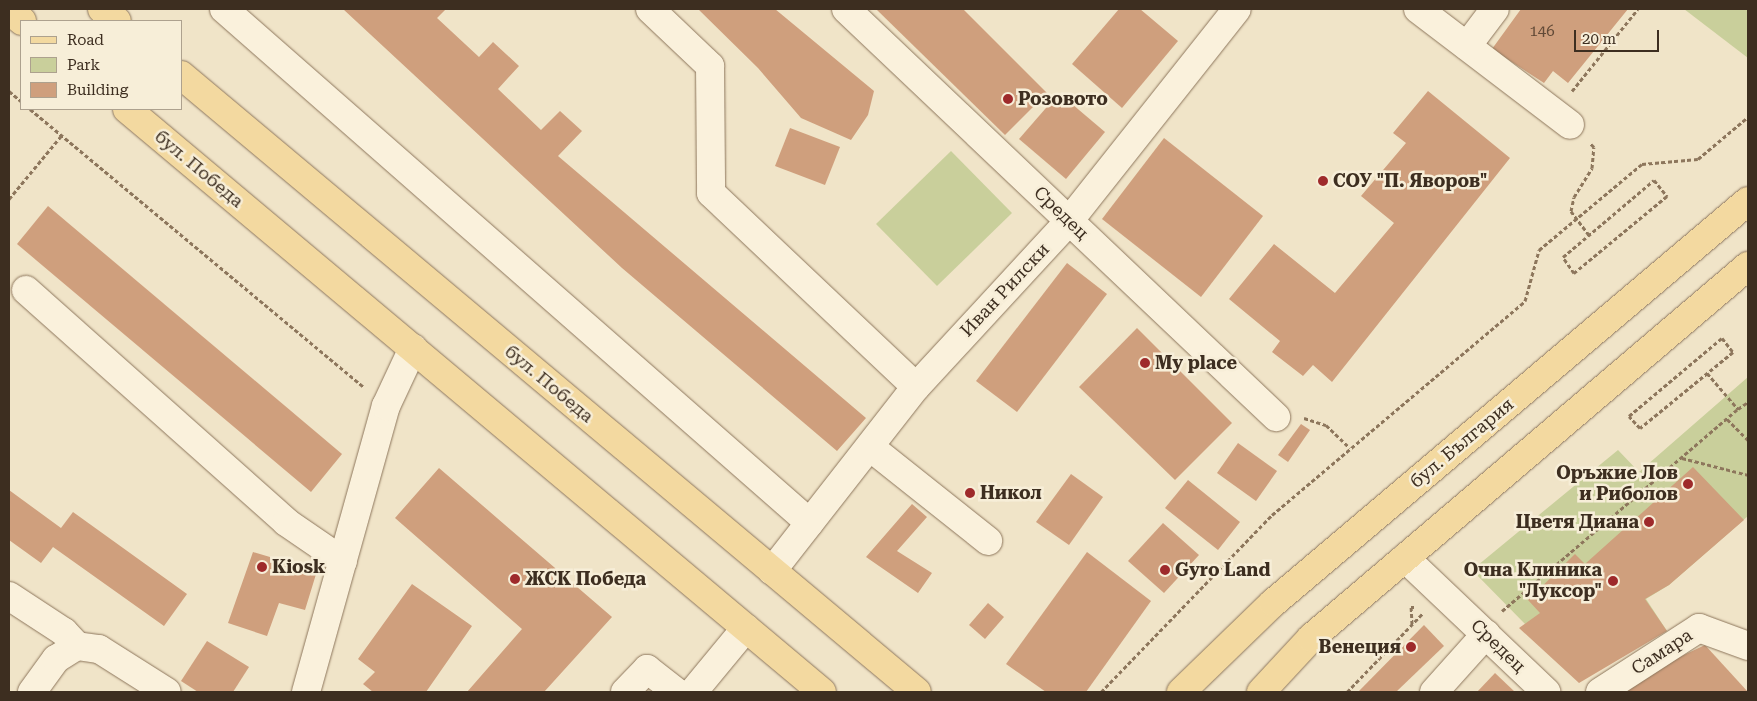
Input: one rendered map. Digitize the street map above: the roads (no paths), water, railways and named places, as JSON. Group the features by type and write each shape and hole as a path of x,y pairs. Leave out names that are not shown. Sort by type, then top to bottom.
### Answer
{"main road":[{"path":"102,9 116,20"},
{"path":"9,10 21,20"},
{"name":"бул. Победа","path":"182,76 917,692"},
{"name":"бул. Победа","path":"128,110 822,692"},
{"name":"бул. България","path":"1181,692 1274,603 1748,201"},
{"path":"1261,692 1311,638 1748,266"}],"street":[{"path":"224,9 810,523"},
{"path":"650,9 710,66 711,193 916,387"},
{"name":"Средец","path":"846,9 1276,417"},
{"name":"Иван Рилски","path":"772,571 916,387 1069,221 1237,9"},
{"path":"1418,9 1562,119"},
{"path":"1467,46 1495,9"},
{"path":"26,290 286,522 343,560"},
{"path":"306,692 386,406 412,348"},
{"path":"870,447 988,541"},
{"name":"Средец","path":"1405,558 1546,692"},
{"path":"9,596 64,632 77,646 99,649 167,692"},
{"path":"693,692 746,628"},
{"name":"Самара","path":"1600,692 1699,628 1748,646"},
{"path":"1434,692 1483,632"},
{"path":"32,692 56,659 77,646"},
{"path":"625,692 648,669 676,692"}],"place":[{"name":"Розовото","path":"1008,99"},
{"name":"СОУ \"П. Яворов\"","path":"1323,181"},
{"name":"My place","path":"1145,363"},
{"name":"Оръжие Лов и Риболов","path":"1688,484"},
{"name":"Никол","path":"970,493"},
{"name":"Цветя Диана","path":"1649,522"},
{"name":"Kiosk","path":"262,567"},
{"name":"Gyro Land","path":"1165,570"},
{"name":"ЖСК Победа","path":"515,579"},
{"name":"Очна Клиника \"Луксор\"","path":"1613,581"},
{"name":"Венеция","path":"1411,647"}]}
